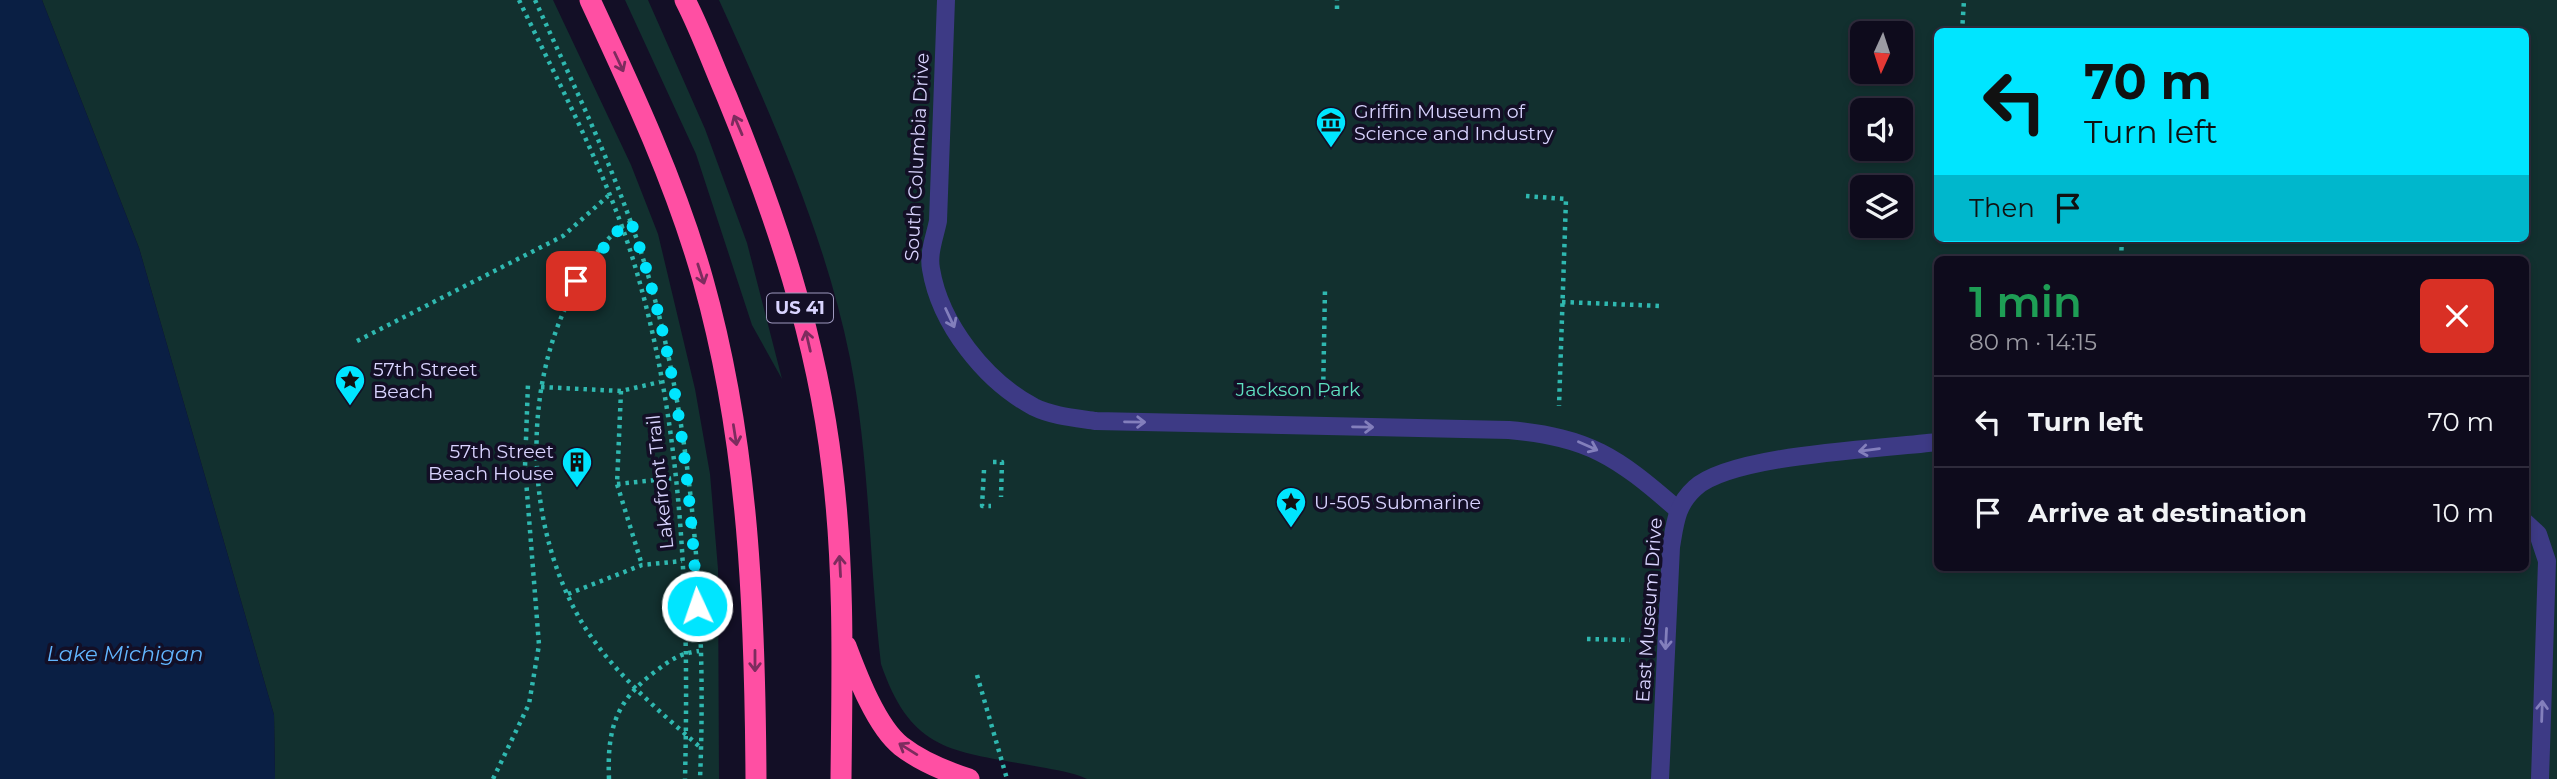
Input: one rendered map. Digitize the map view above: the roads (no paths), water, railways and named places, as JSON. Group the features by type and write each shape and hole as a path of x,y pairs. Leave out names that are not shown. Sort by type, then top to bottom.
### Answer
{"highway":[{"path":"590,0 627,80 675,199 703,279 724,367 744,488 755,619 756,779"},
{"name":"US 41","path":"685,0 761,181 791,268 813,361 832,466 842,634 841,779"},
{"path":"842,634 866,696 900,745 951,773 969,779"}],"street":[{"name":"South Columbia Drive","path":"946,0 938,221 930,254 931,269 938,294 958,336 992,377 1034,407 1096,421 1509,430 1548,434 1573,439 1619,462 1677,509"},
{"name":"East Museum Drive","path":"1660,779 1671,547 1677,509 1696,487 1729,471 1772,461 1934,442"},
{"path":"2529,526 2538,534 2547,561 2540,779"}],"water":[{"name":"Lake Michigan","path":"0,0 42,0 139,248 274,715 275,779 0,779"}],"place":[{"name":"Griffin Museum of Science and Industry","path":"1331,149"},
{"name":"57th Street Beach","path":"350,407"},
{"name":"57th Street Beach House","path":"577,489"},
{"name":"U-505 Submarine","path":"1291,529"}],"park label":[{"name":"Jackson Park","path":"1298,389"}]}
